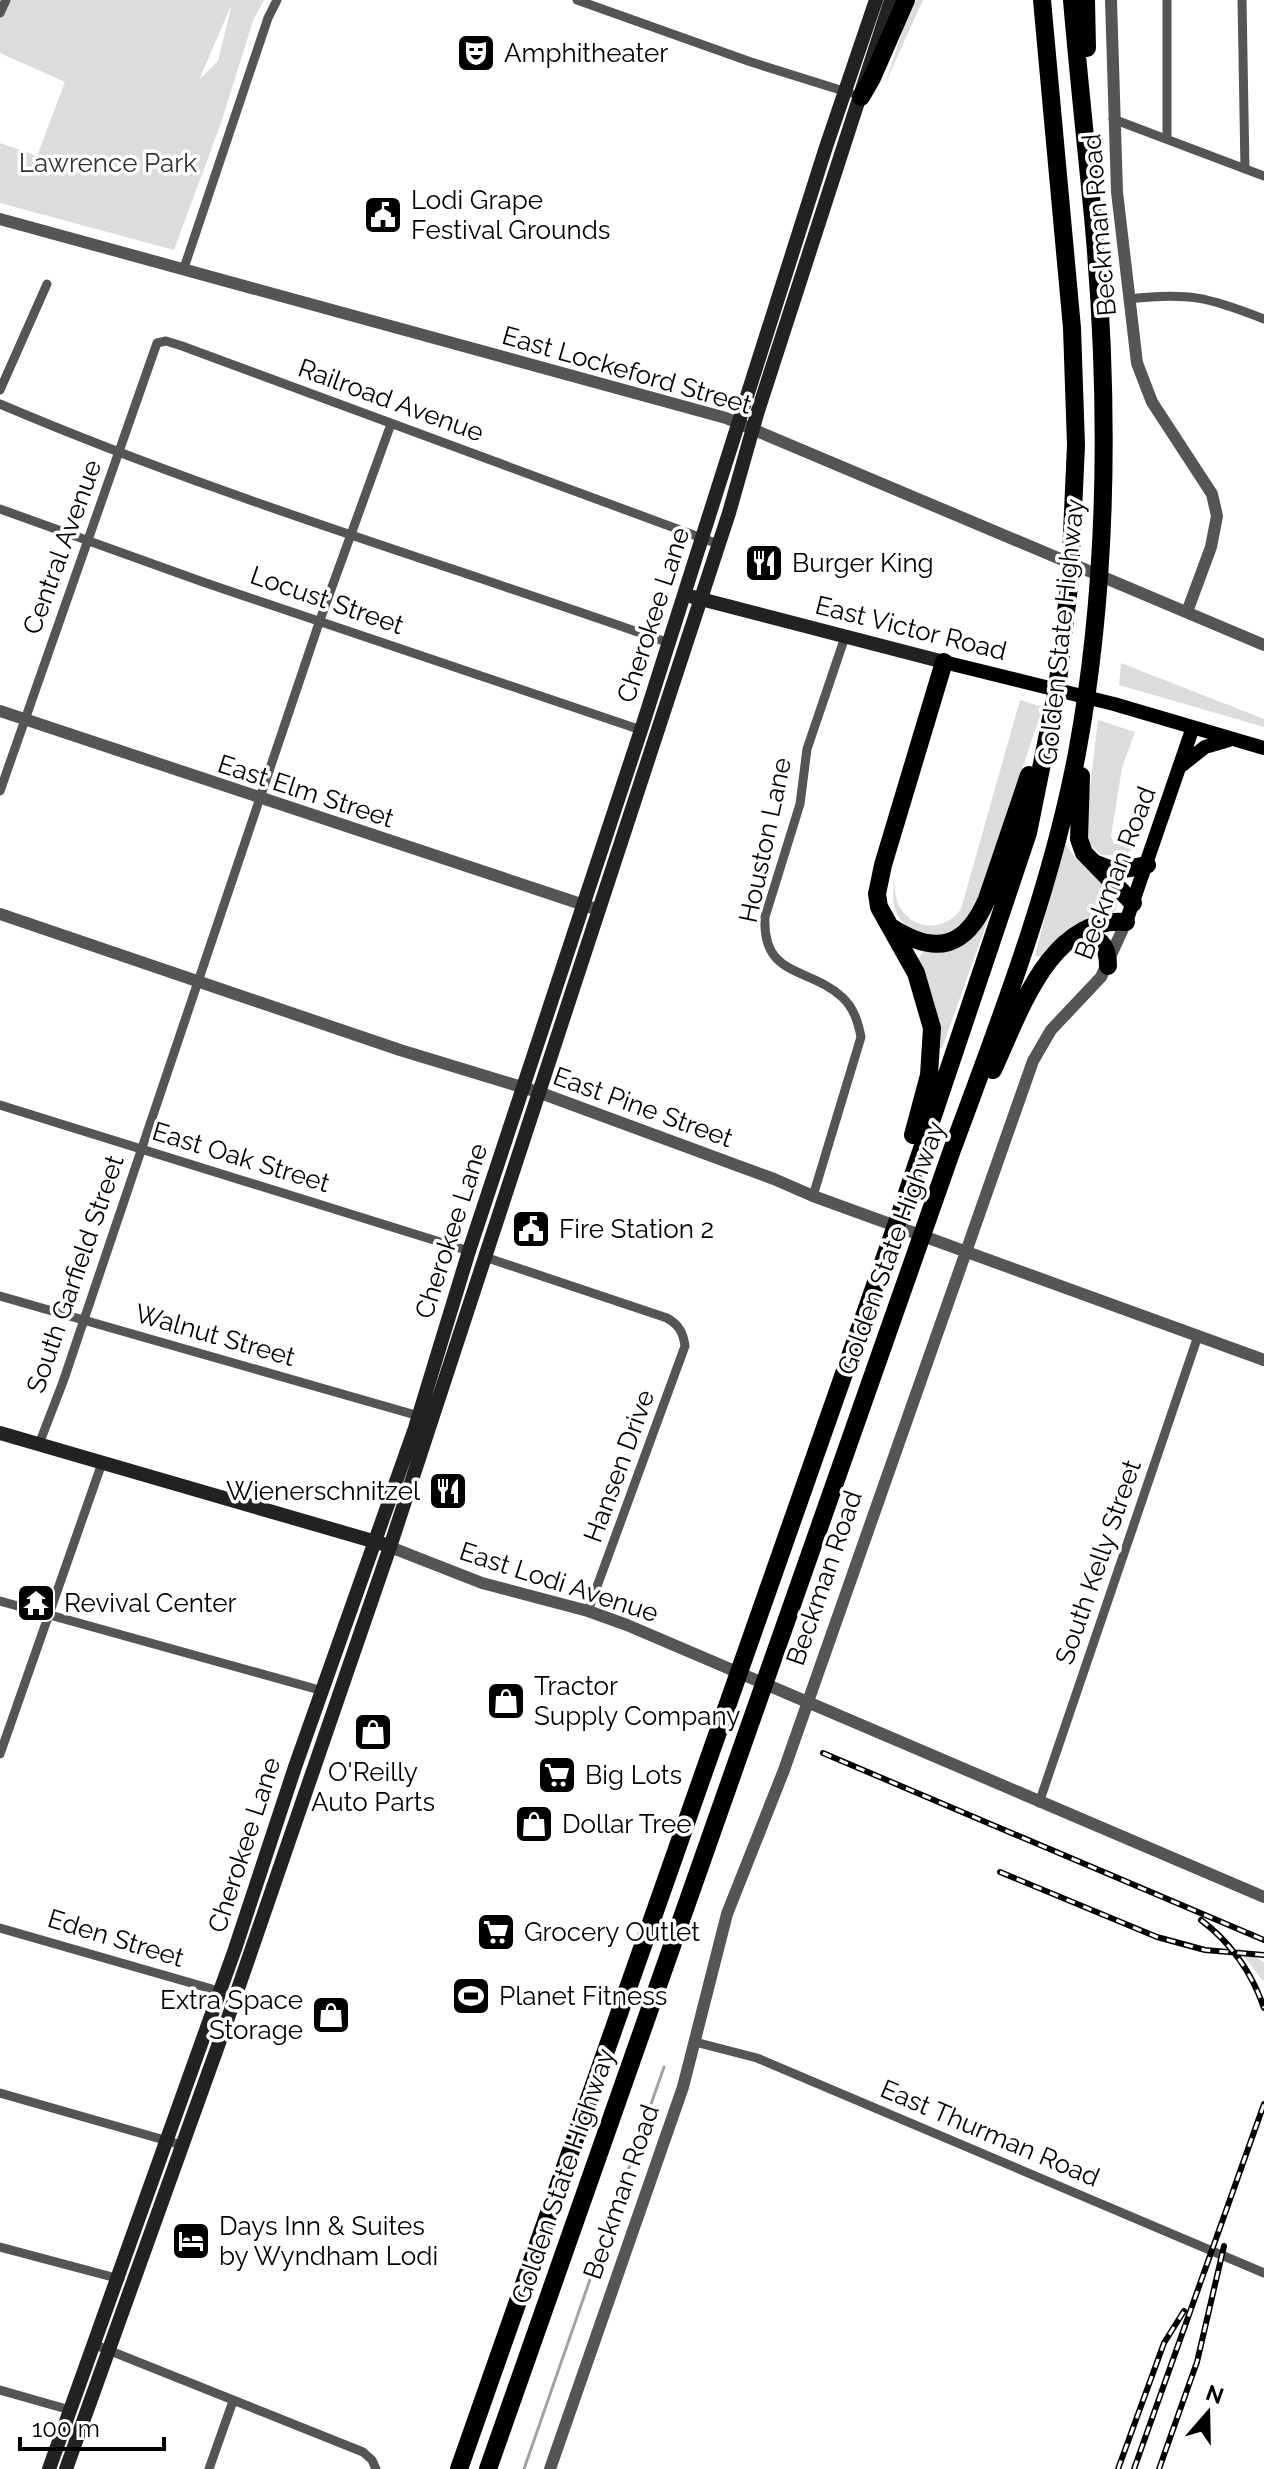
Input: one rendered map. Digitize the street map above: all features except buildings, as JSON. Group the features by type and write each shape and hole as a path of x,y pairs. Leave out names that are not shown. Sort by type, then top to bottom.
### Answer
{"highway":[{"path":"853,94 872,78 906,0"},
{"name":"Golden State Highway","path":"459,2469 899,1217 1028,833 1053,708 1070,578 1076,407 1072,328 1042,0"},
{"name":"Golden State Highway","path":"488,2469 1010,993 1044,888 1077,752 1099,562 1104,443 1093,218 1072,0"},
{"path":"1082,123 1087,65 1086,0"},
{"path":"899,1217 907,1153 925,1095 933,1041 928,1010 916,973 879,907 877,894 944,662"},
{"path":"1087,685 1079,839 1091,860 1133,903"},
{"path":"889,926 916,942 929,945 955,940 974,925 1004,854 1053,708"},
{"path":"1091,860 1101,868 1114,871 1147,865"},
{"path":"952,1150 973,1118 1033,985 1047,962 1061,946 1093,925 1126,922"},
{"path":"1078,935 1092,936 1101,941 1106,948 1108,966"}],"main road":[{"name":"Cherokee Lane","path":"66,2469 390,1547 599,910 718,544 853,94 876,0"},
{"name":"Cherokee Lane","path":"49,2469 419,1416 469,1251 641,730 738,423 853,94 865,76 891,0"},
{"name":"East Victor Road","path":"684,595 1114,704 1264,748"},
{"name":"Beckman Road","path":"1126,922 1193,727"},
{"path":"1181,766 1205,747 1233,739"},
{"name":"East Lodi Avenue","path":"0,1433 390,1547"}],"street":[{"path":"0,13 6,0"},
{"path":"184,268 268,18 277,0"},
{"path":"577,0 751,62 853,94"},
{"name":"Beckman Road","path":"1111,0 1117,192 1135,353 1147,392 1163,422 1212,494 1217,516 1211,547 1187,612"},
{"path":"1167,0 1167,139"},
{"path":"1242,0 1245,169"},
{"path":"1113,119 1264,176"},
{"name":"East Lockeford Street","path":"0,219 738,423 1264,645"},
{"path":"0,390 47,284"},
{"path":"1129,299 1167,295 1204,297 1264,319"},
{"name":"Railroad Avenue","path":"119,454 149,360 157,343 166,341 718,544"},
{"path":"0,404 119,454 669,643"},
{"name":"South Garfield Street","path":"39,1444 84,1321 320,620 391,424"},
{"name":"Central Avenue","path":"0,791 119,454"},
{"name":"Locust Street","path":"0,509 641,730"},
{"name":"Houston Lane","path":"813,1196 861,1037 857,1019 842,997 830,988 791,971 775,959 764,933 765,917 800,804 810,738 845,637"},
{"name":"East Elm Street","path":"0,711 599,910"},
{"name":"East Pine Street","path":"0,914 409,1053 538,1092 1264,1360"},
{"name":"Beckman Road","path":"550,2469 669,2128 695,2042 727,1914 784,1770 964,1251 1041,1045 1108,966 1126,922"},
{"name":"East Oak Street","path":"0,1105 469,1251"},
{"name":"Hansen Drive","path":"485,1257 667,1318 677,1324 683,1334 685,1346 588,1611"},
{"name":"Walnut Street","path":"0,1296 419,1416"},
{"name":"South Kelly Street","path":"1039,1803 1198,1336"},
{"path":"0,1754 102,1463"},
{"name":"East Lodi Avenue","path":"390,1547 482,1583 588,1611 1264,1897"},
{"path":"0,1601 323,1691"},
{"name":"Eden Street","path":"0,1928 219,1991"},
{"name":"East Thurman Road","path":"695,2042 757,2058 1264,2273"},
{"path":"0,2093 182,2145"},
{"path":"0,2247 132,2283"},
{"path":"93,2344 363,2452 375,2466"},
{"path":"0,2390 70,2410"},
{"path":"209,2469 233,2401"}],"green space":[{"name":"Lawrence Park","path":"0,0 264,0 253,21 221,123 174,250 0,203 0,143 37,156 65,82 0,53","holes":["231,8 218,61 199,80"]},
{"path":"916,0 923,0 885,84 903,30"},
{"path":"1121,663 1264,719 1264,727 1119,685"},
{"path":"1020,700 1043,707 976,905 966,922 950,932 930,935 912,930 904,924 894,907 894,878 899,905 915,922 931,926 940,924 961,909"},
{"path":"1098,720 1135,732 1122,768 1111,836 1114,844 1130,843 1138,837 1125,856 1101,855 1089,843 1086,821"},
{"path":"1064,841 1076,859 1113,894 1116,910 1088,918 1062,934 1042,957 1035,956"},
{"path":"994,903 942,1048 937,1047 917,960 924,951"},
{"path":"1237,1947 1264,1962 1264,1982"}],"waterway":[{"path":"524,2469 664,2067"}],"railway":[{"path":"823,1753 1264,1940"},
{"path":"1000,1872 1157,1937 1205,1950 1264,1955"},
{"path":"1201,1920 1239,1959 1264,2008"},
{"path":"1134,2469 1264,2104"},
{"path":"1159,2469 1197,2362 1224,2246"},
{"path":"1118,2469 1164,2343 1184,2311"}],"place":[{"name":"Amphitheater","path":"476,53"},
{"name":"Lodi Grape Festival Grounds","path":"383,215"},
{"name":"Burger King","path":"764,563"},
{"name":"Fire Station 2","path":"531,1229"},
{"name":"Wienerschnitzel","path":"448,1491"},
{"name":"Revival Center","path":"36,1603"},
{"name":"Tractor Supply Company","path":"506,1701"},
{"name":"O'Reilly Auto Parts","path":"373,1732"},
{"name":"Big Lots","path":"557,1775"},
{"name":"Dollar Tree","path":"534,1824"},
{"name":"Grocery Outlet","path":"496,1932"},
{"name":"Planet Fitness","path":"471,1996"},
{"name":"Extra Space Storage","path":"331,2015"},
{"name":"Days Inn & Suites by Wyndham Lodi","path":"191,2241"}]}
